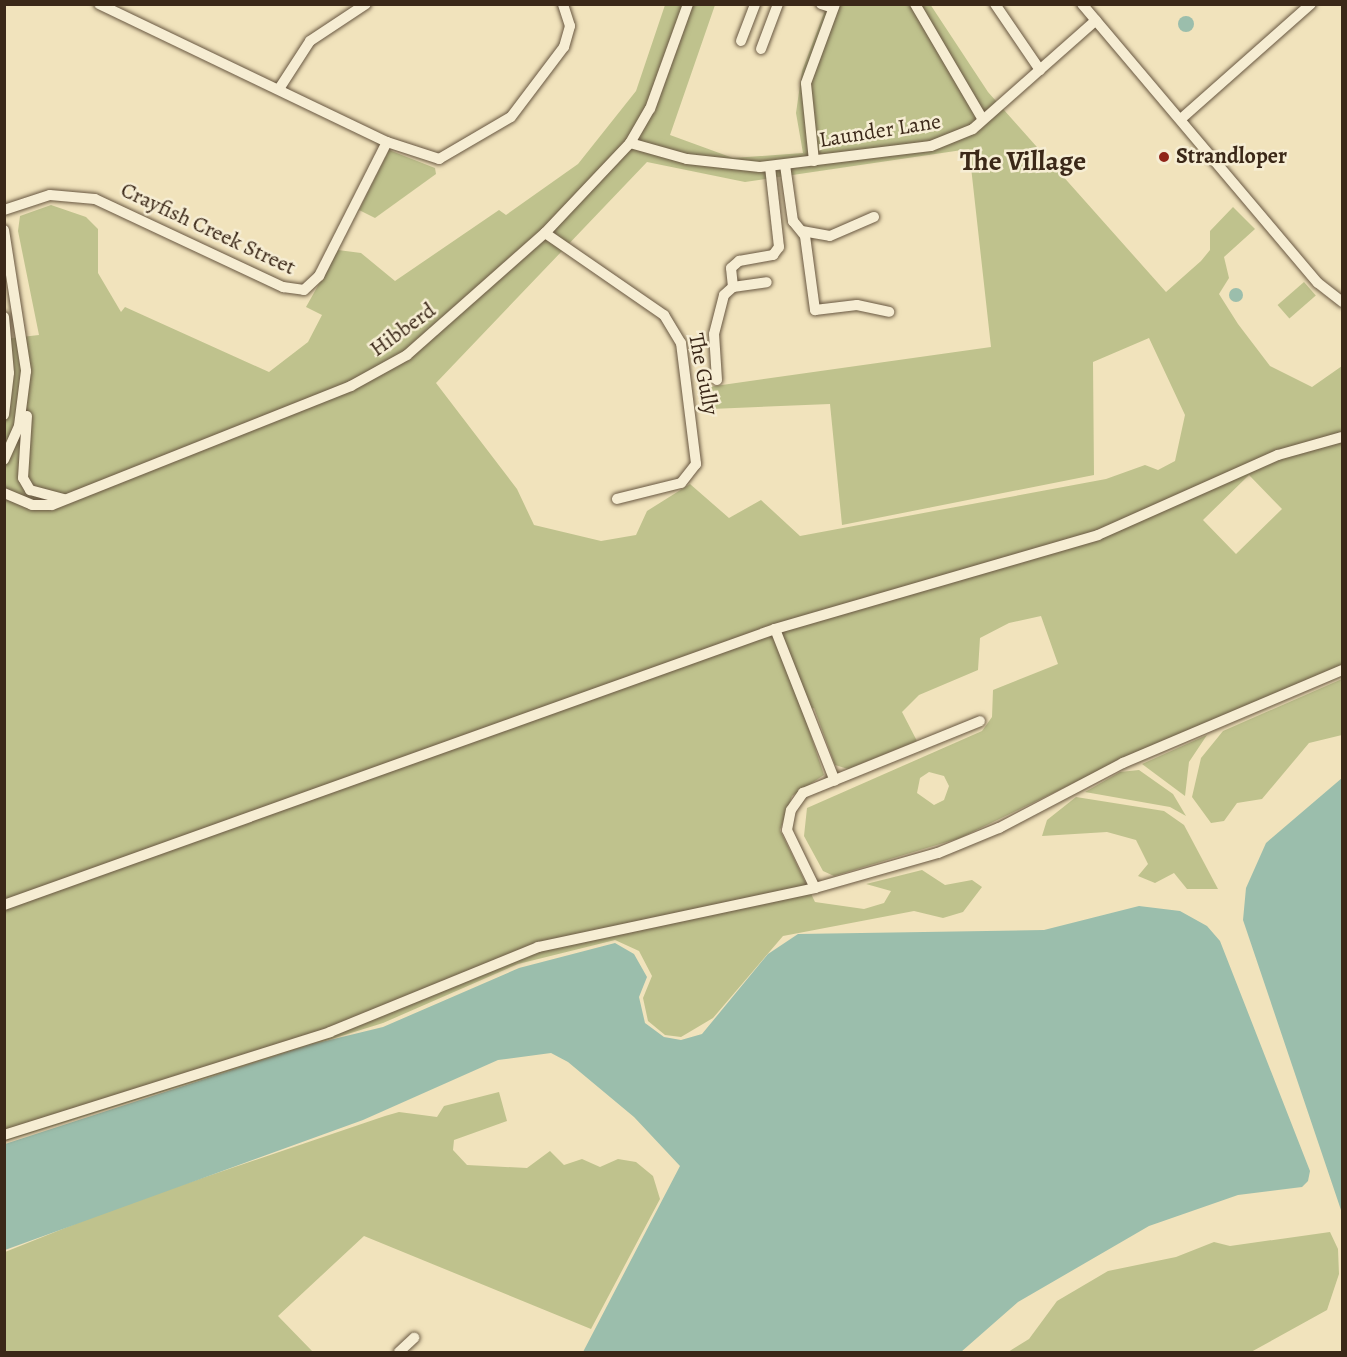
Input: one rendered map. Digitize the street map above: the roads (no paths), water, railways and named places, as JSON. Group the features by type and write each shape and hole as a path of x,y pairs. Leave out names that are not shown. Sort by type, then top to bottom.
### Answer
{"street":[{"path":"99,4 387,142 439,159 511,117 564,47 570,26 563,4"},
{"path":"279,89 310,41 366,4"},
{"name":"Hibberd","path":"4,493 39,506 64,499 351,386 413,350 545,233 630,143 650,109 688,4"},
{"path":"741,41 755,4"},
{"path":"761,49 778,4"},
{"path":"814,161 806,83 834,7 821,4"},
{"path":"915,4 983,120"},
{"path":"995,4 1040,70"},
{"path":"1082,4 1182,118 1322,288 1342,302"},
{"path":"1182,118 1311,4"},
{"name":"Launder Lane","path":"630,143 711,163 770,167 931,146 983,120 1096,20"},
{"name":"Crayfish Creek Street","path":"4,210 50,195 95,199 283,288 303,290 319,276 387,142"},
{"path":"785,165 793,221 802,231 815,310 857,305 889,312"},
{"path":"733,287 734,264 773,255 779,247 770,167"},
{"path":"802,231 830,236 874,217"},
{"path":"4,231 24,342 23,478 30,490 64,499"},
{"name":"The Gully","path":"545,233 675,328 697,456 687,478 617,499"},
{"path":"717,380 714,334 724,295 733,287 767,282"},
{"path":"4,317 6,343 4,415"},
{"path":"6,343 24,342"},
{"path":"4,460 25,395"},
{"path":"4,905 775,629 1098,535 1278,455 1342,436"},
{"path":"775,629 835,781"},
{"path":"4,1135 330,1032 538,947 815,888 999,828 1122,763 1342,670"},
{"path":"815,888 789,841 788,820 803,793 980,721"},
{"path":"399,1353 414,1338"}],"place":[{"name":"Strandloper","path":"1164,157"}],"district":[{"name":"The Village","path":"1023,161"}]}
